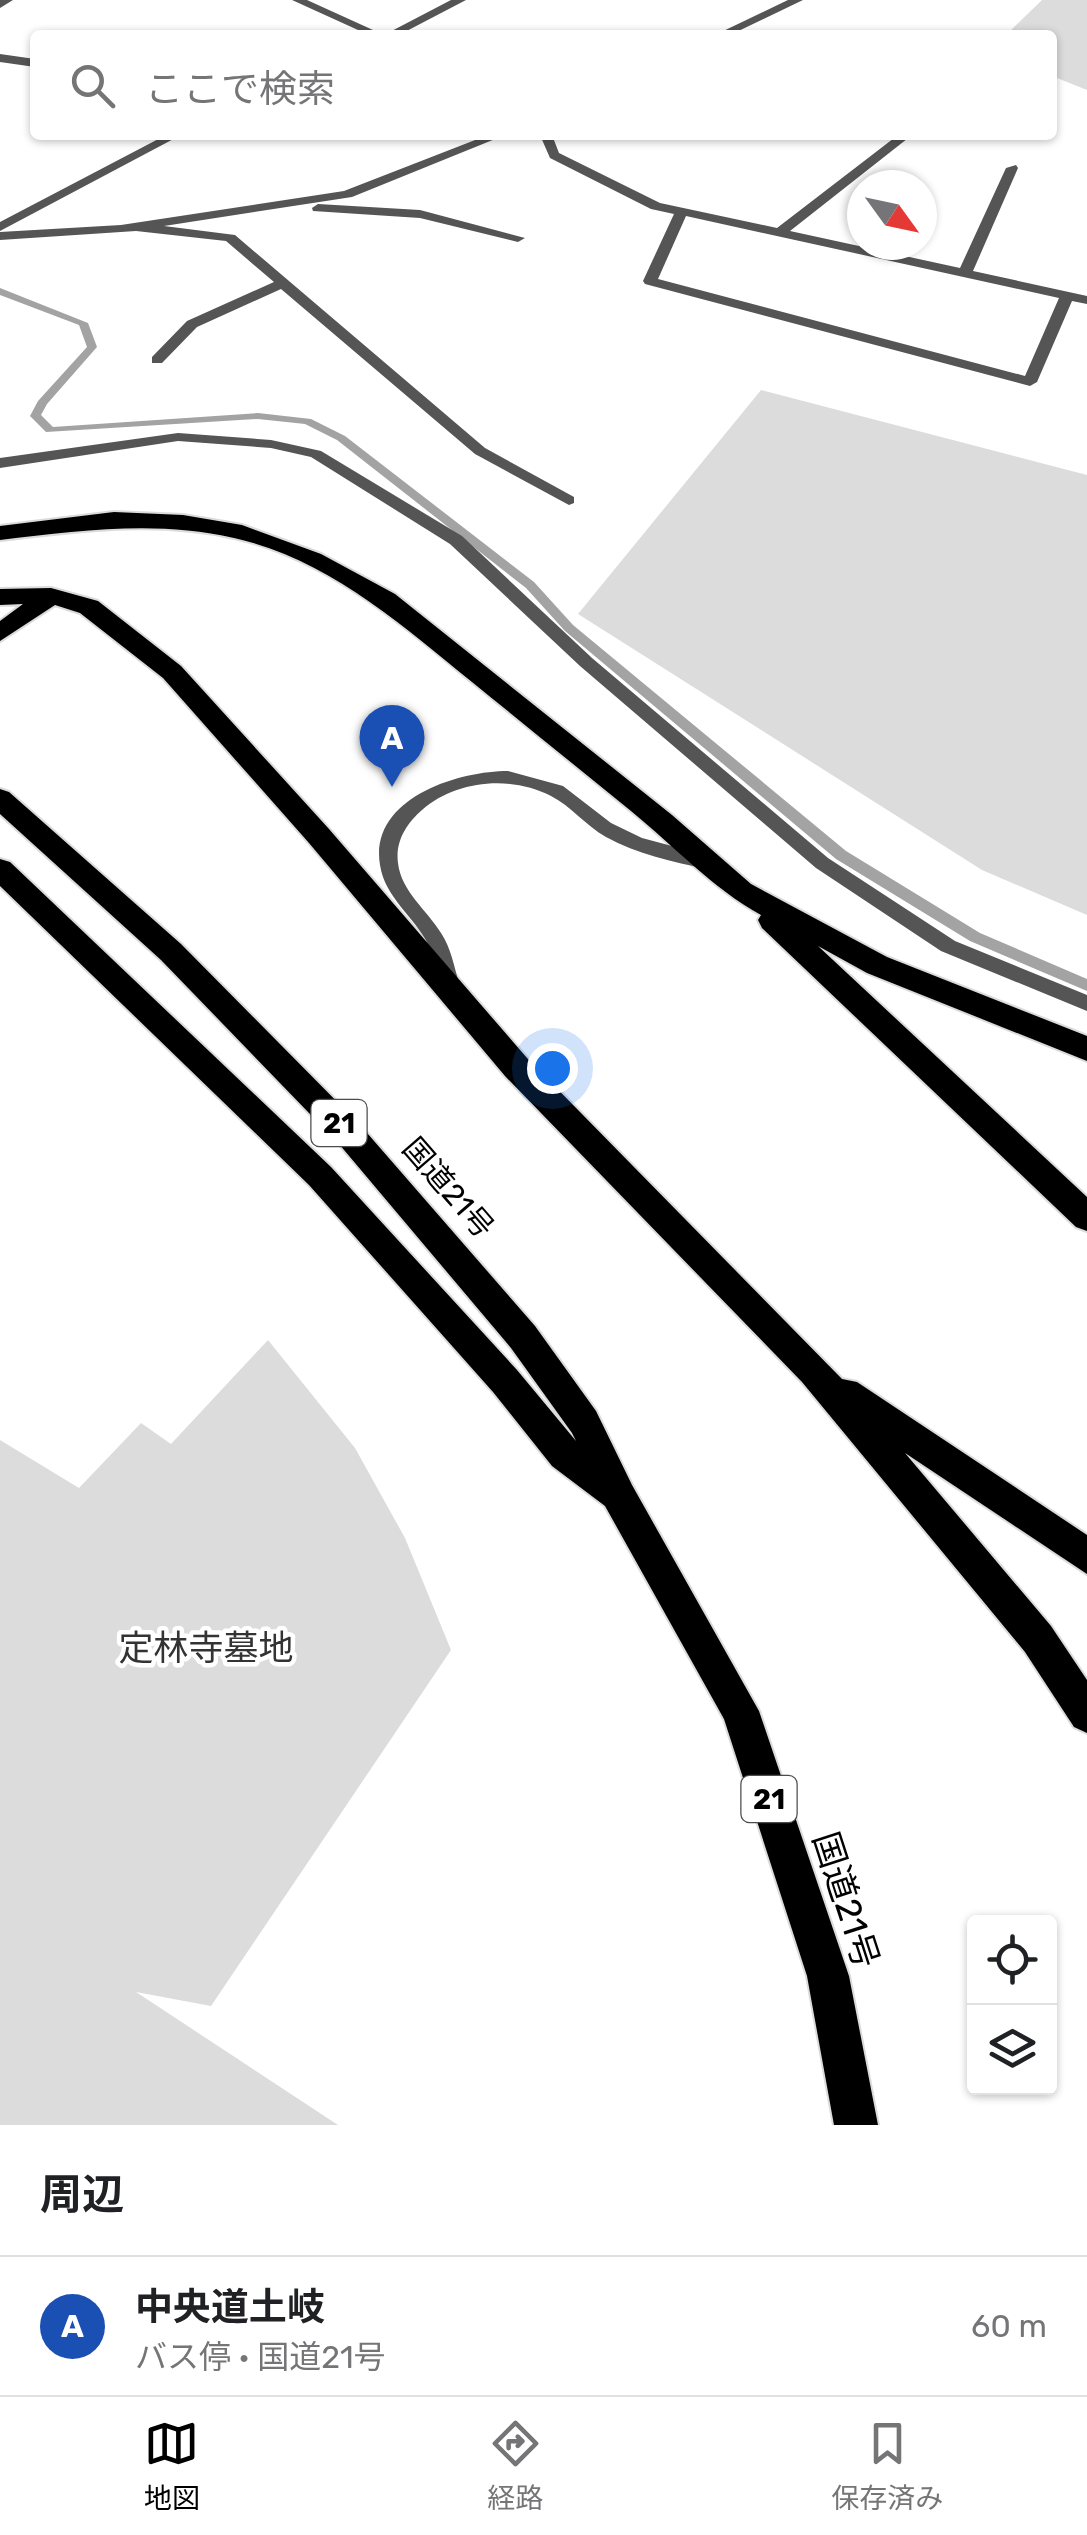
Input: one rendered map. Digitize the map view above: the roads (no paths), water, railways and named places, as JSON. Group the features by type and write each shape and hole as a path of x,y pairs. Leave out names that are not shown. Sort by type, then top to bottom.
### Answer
{"highway":[{"path":"6,530 114,519 183,522 242,532 313,559 386,600 741,891 1087,1217"},
{"path":"0,632 51,596"},
{"path":"0,598 51,596 88,607 172,672 516,1066 814,1372 1038,1639 1087,1714"},
{"path":"0,770 49,843"},
{"name":"国道21号","path":"0,799 171,952 350,1134 523,1337 584,1422 619,1497 740,1711 828,1976 856,2125"},
{"name":"国道21号","path":"0,869 320,1176 505,1382 564,1454 619,1497"},
{"path":"741,891 877,965 1087,1049"},
{"path":"814,1372 1087,1556"}],"street":[{"path":"0,5 7,0"},
{"path":"298,0 367,30"},
{"path":"400,30 460,0"},
{"path":"732,30 797,0"},
{"path":"0,58 30,62"},
{"path":"0,226 165,140"},
{"path":"0,236 137,227 347,194 486,140"},
{"path":"548,140 554,155 656,206 1087,300"},
{"path":"782,231 900,140"},
{"path":"965,273 1012,168"},
{"path":"286,206 420,214 518,238"},
{"path":"682,211 650,280 1030,382 1068,296"},
{"path":"137,227 230,238 480,451 570,500"},
{"path":"157,360 192,324 284,283"},
{"path":"0,463 178,437 271,444 316,454 456,540 586,662 822,862 948,946 1087,1003"},
{"path":"451,990 437,942 392,878 388,854 396,828 413,807 436,791 464,781 495,777 526,780 554,790 609,830 656,852 708,862"}],"waterway":[{"path":"0,291 83,323 92,347 35,416 50,430 258,416 307,421 341,438 530,585 569,628 841,855 975,937 1087,985"}],"place":[{"name":"中央道土岐","path":"392,787"}],"park label":[{"name":"定林寺墓地","path":"206,1648"}]}
